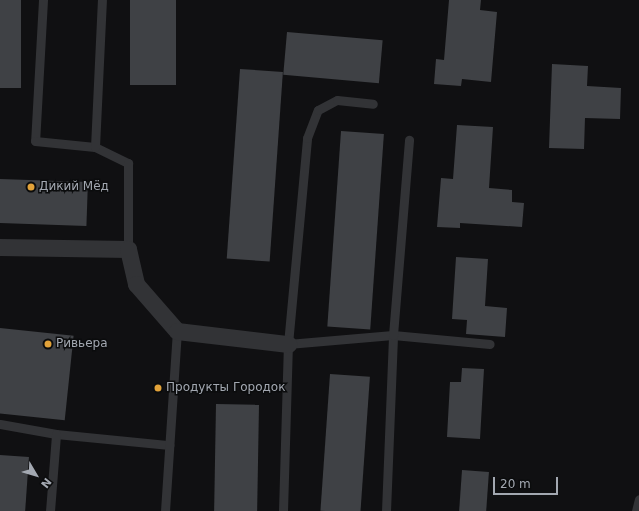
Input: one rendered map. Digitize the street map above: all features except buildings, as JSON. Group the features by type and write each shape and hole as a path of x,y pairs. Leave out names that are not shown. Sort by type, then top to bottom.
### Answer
{"street":[{"path":"0,246 128,249 136,284 177,331 288,344"}],"lane":[{"path":"43,0 35,141 95,147 128,163 128,249"},
{"path":"95,147 102,0"},
{"path":"283,511 288,344 307,138 318,110 337,100 373,104"},
{"path":"386,511 393,335 409,140"},
{"path":"165,511 168,445 177,331"},
{"path":"288,344 393,335 490,344"},
{"path":"0,424 56,434 168,445"},
{"path":"50,511 56,434"},
{"path":"636,511 639,499"}],"place":[{"name":"Дикий Мёд","path":"31,187"},
{"name":"Ривьера","path":"48,344"},
{"name":"Продукты Городок","path":"158,388"}]}
